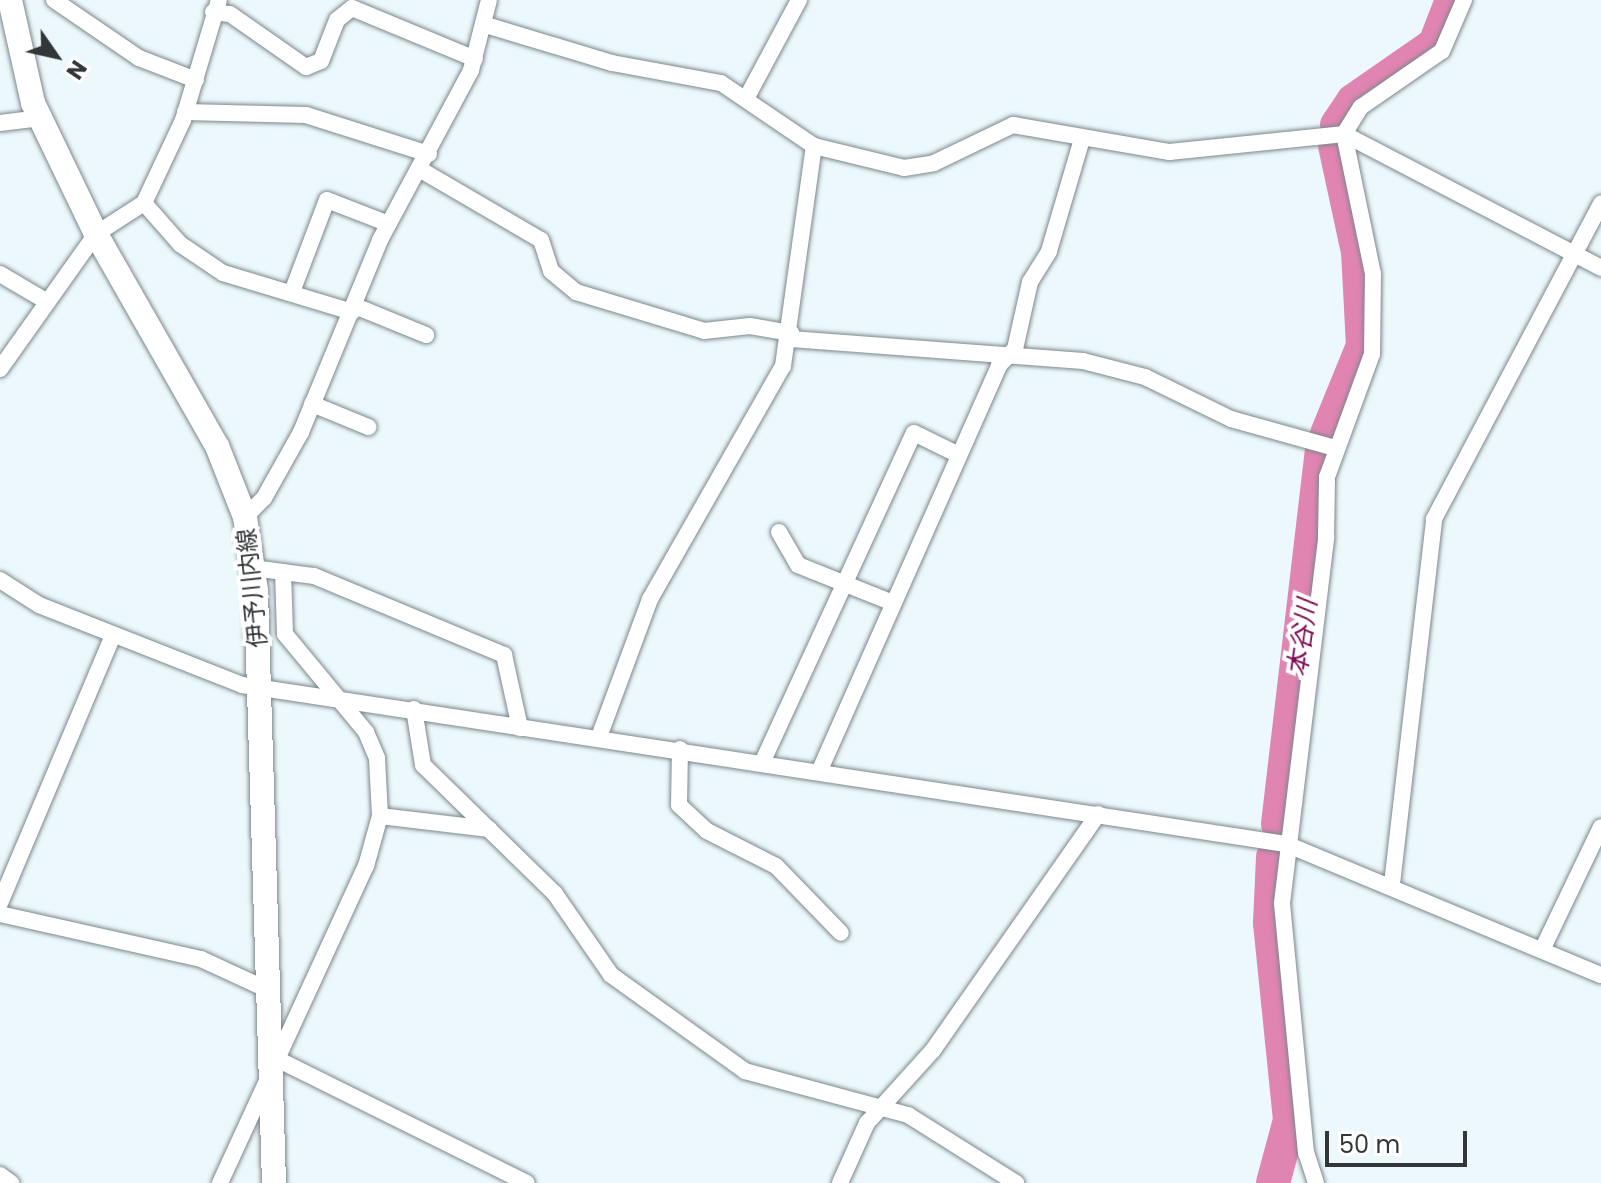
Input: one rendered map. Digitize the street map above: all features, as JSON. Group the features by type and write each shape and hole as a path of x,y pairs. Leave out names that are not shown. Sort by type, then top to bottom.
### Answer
{"main road":[{"name":"伊予川内線","path":"10,0 19,64 41,118 96,234 217,446 245,517 253,568 260,686 274,1183"}],"street":[{"path":"54,0 139,58 196,80"},
{"path":"245,517 279,476 389,224 421,170 475,59 486,25 489,0"},
{"path":"747,97 799,0"},
{"path":"1316,1183 1292,1038 1282,903 1286,844 1335,448 1367,374 1373,324 1373,274 1344,134 1361,107 1442,51 1464,0"},
{"path":"0,369 96,234 144,203 185,112 216,6 306,67 321,61 337,20 352,8 475,59"},
{"path":"486,25 612,63 721,83 747,97 814,146 918,168 995,128 1170,152 1344,134 1601,268"},
{"path":"185,112 306,115 429,154"},
{"path":"0,123 41,118"},
{"path":"819,772 959,455 1007,357 1081,142"},
{"path":"599,737 650,599 783,366 791,336 814,146"},
{"path":"421,170 541,240 551,271 576,292 704,331 750,326 791,336 1113,366 1231,419 1335,448"},
{"path":"292,292 327,200 389,224"},
{"path":"144,203 180,244 223,273 353,309 426,335"},
{"path":"1392,884 1434,519 1601,204"},
{"path":"0,274 46,301"},
{"path":"312,404 368,427"},
{"path":"762,763 914,433 959,455"},
{"path":"779,532 798,565 844,586 893,603"},
{"path":"253,568 314,576 504,655 520,728"},
{"path":"220,1183 270,1064 366,866 380,816 377,758 345,698 290,645 283,572"},
{"path":"0,580 113,636 218,679 1286,844 1392,884 1601,975"},
{"path":"0,903 113,636"},
{"path":"414,709 423,765 555,894 611,975 700,1042 774,1083 908,1115 1016,1183"},
{"path":"680,749 679,805 707,831 776,866 841,933"},
{"path":"840,1183 877,1110 933,1050 1098,814"},
{"path":"380,816 489,829"},
{"path":"1542,950 1601,827"},
{"path":"0,914 201,959 268,990"},
{"path":"270,1064 283,1062 527,1183"},
{"path":"0,1175 11,1183"}],"waterway":[{"name":"本谷川","path":"1337,125 1353,101 1435,44 1452,0"},
{"name":"本谷川","path":"1327,434 1363,346 1358,252 1335,146"},
{"name":"本谷川","path":"1278,824 1322,452"},
{"name":"本谷川","path":"1273,857 1270,923 1290,1120 1273,1183"}]}
